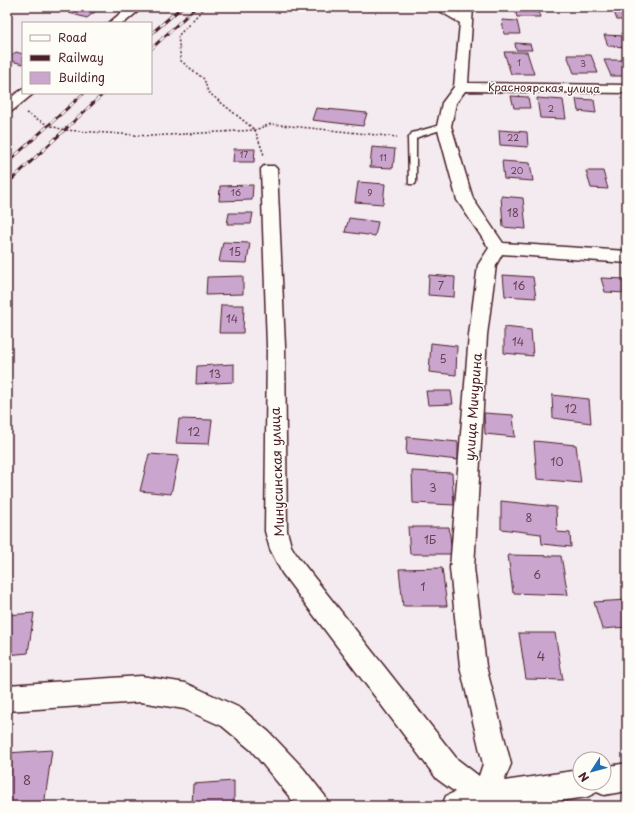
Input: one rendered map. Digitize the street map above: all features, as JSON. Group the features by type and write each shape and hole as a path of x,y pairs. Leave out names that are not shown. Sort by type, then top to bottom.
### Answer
{"street":[{"path":"117,22 136,7"},
{"path":"439,7 466,14 461,87 449,103 444,126 465,200 494,241 497,248 627,257"},
{"name":"Красноярская улица","path":"461,87 627,89"},
{"path":"8,107 25,94"},
{"name":"Минусинская улица","path":"269,169 276,346 276,531 281,549 290,565 443,764 485,802"},
{"name":"улица Мичурина","path":"485,802 497,764 473,666 462,568 478,334 487,265 497,248"},
{"path":"7,698 141,689 186,696 231,716 260,741 293,778 315,806"},
{"path":"612,780 627,777"},
{"path":"456,806 572,786"}],"lane":[{"path":"412,182 412,138 415,135 444,126"}],"path":[{"path":"205,7 178,36 181,61 204,79 208,92 255,130 269,169"},
{"path":"8,107 34,116 48,125 64,130 150,136 255,130 271,124 412,138"}],"building":[{"path":"78,7 96,11 87,18 69,13"},
{"path":"612,7 627,7 627,20 617,20"},
{"path":"515,9 538,9 541,17 517,17"},
{"path":"502,20 517,21 520,34 504,34"},
{"path":"604,35 627,36 627,47 608,46"},
{"path":"515,43 530,44 532,50 516,50"},
{"path":"16,52 22,54 22,64 7,60"},
{"path":"504,52 527,52 534,74 511,74"},
{"path":"567,55 591,55 598,73 574,73"},
{"path":"604,60 627,60 627,76 611,76"},
{"path":"511,96 528,97 530,108 514,108"},
{"path":"537,98 563,100 566,119 540,118"},
{"path":"576,99 594,100 596,113 578,111"},
{"path":"316,108 367,113 363,126 312,120"},
{"path":"499,130 527,132 528,147 500,145"},
{"path":"372,147 395,149 393,168 370,167"},
{"path":"234,149 255,149 254,162 233,162"},
{"path":"502,161 530,163 533,181 504,179"},
{"path":"586,171 603,171 608,189 591,188"},
{"path":"358,182 385,184 383,204 355,202"},
{"path":"253,185 252,200 219,201 220,186"},
{"path":"501,196 523,198 526,229 503,227"},
{"path":"229,213 253,213 251,224 227,224"},
{"path":"349,218 378,222 375,236 345,232"},
{"path":"223,242 250,243 247,263 219,262"},
{"path":"429,275 455,277 454,297 428,295"},
{"path":"503,275 533,277 536,298 505,296"},
{"path":"243,276 243,294 206,295 207,277"},
{"path":"601,278 627,279 627,293 605,292"},
{"path":"221,305 244,305 243,333 219,333"},
{"path":"504,327 531,330 533,356 504,353"},
{"path":"431,343 457,346 456,375 429,372"},
{"path":"234,364 234,382 196,384 197,366"},
{"path":"426,391 451,391 453,404 428,405"},
{"path":"552,395 589,399 591,423 553,418"},
{"path":"484,413 513,415 515,437 485,434"},
{"path":"179,419 212,420 209,444 176,443"},
{"path":"407,437 458,442 458,460 406,454"},
{"path":"534,441 576,445 581,483 537,479"},
{"path":"149,454 179,456 171,494 140,491"},
{"path":"412,471 452,473 454,505 413,503"},
{"path":"501,501 556,507 557,532 570,533 571,547 542,544 541,534 501,529"},
{"path":"408,527 449,527 452,554 410,554"},
{"path":"508,555 561,556 568,595 513,593"},
{"path":"442,568 447,606 403,606 399,569"},
{"path":"627,600 627,627 602,629 594,602"},
{"path":"34,613 28,653 7,655 7,615"},
{"path":"519,633 555,633 563,680 526,679"},
{"path":"52,750 44,806 7,806 7,753"},
{"path":"234,781 234,806 192,806 193,784"}],"railway":[{"path":"152,33 182,7"},
{"path":"152,48 196,7"},
{"path":"7,163 83,94"},
{"path":"7,184 103,94"}]}
